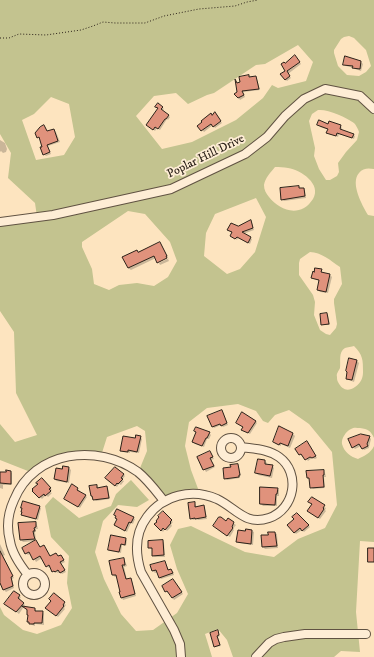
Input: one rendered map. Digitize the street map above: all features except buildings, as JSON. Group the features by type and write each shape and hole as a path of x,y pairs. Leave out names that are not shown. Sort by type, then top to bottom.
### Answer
{"street":[{"name":"Poplar Hill Drive","path":"0,222 54,216 135,196 171,189 244,154 267,138 285,116 304,99 325,89 360,96 374,109"},
{"path":"181,657 178,636 141,572 136,554 138,536 145,520 157,506 172,497 181,495 200,494 210,496 250,519 262,520 278,513 286,505 291,494 293,482 287,466 280,458 270,452 241,447"},
{"path":"28,576 20,564 10,543 8,517 17,493 29,478 43,465 67,456 93,455 105,457 122,463 138,473 156,490 164,501"},
{"path":"256,657 269,643 284,636 305,634 366,634"}],"path":[{"path":"0,38 9,38 19,34 46,35 81,30 103,22 145,23 164,16 199,9 235,6 258,0"}],"green space":[{"path":"0,0 374,0 374,169 364,169 359,173 356,188 360,200 368,215 374,216 374,438 367,430 352,428 346,433 342,442 346,452 358,459 369,452 374,446 374,542 360,541 356,612 360,652 341,651 334,657 233,657 227,640 218,629 205,634 212,657 0,657 0,607 4,615 23,630 37,634 61,625 72,608 67,583 69,556 51,537 45,506 53,497 79,518 111,506 116,494 131,480 149,500 137,507 118,505 103,521 95,552 104,579 121,614 136,631 153,630 177,613 188,594 177,569 170,545 178,529 191,526 245,552 274,557 298,539 325,528 337,505 332,452 309,424 289,410 275,415 268,423 263,421 256,411 238,404 207,408 189,422 185,446 191,470 200,494 164,501 138,473 147,451 145,431 137,426 107,437 101,456 76,455 33,473 0,460 0,424 15,442 37,435 16,393 14,332 0,311 0,222 37,217 35,203 8,178 11,153 0,134","holes":["349,36 354,38 366,50 371,66 366,72 359,76 347,75 338,66 334,50 341,39","298,45 313,62 306,81 278,88 272,85 263,98 236,120 192,142 162,149 136,116 154,96 176,93 188,104 214,93 256,65 265,64","51,97 69,104 75,137 64,155 36,160 22,120 34,114","318,110 327,111 351,121 355,124 359,132 357,140 338,163 339,172 337,176 330,180 326,180 319,169 314,156 315,148 309,121 312,114","275,167 285,167 299,172 309,179 315,188 313,199 309,204 299,210 294,211 280,207 272,201 265,191 264,185 268,175","256,198 266,217 255,252 240,269 227,274 204,256 206,233 215,214","128,211 145,214 170,242 177,261 168,277 154,286 137,283 119,285 109,290 94,284 92,269 82,247 82,242","310,252 322,255 340,267 342,284 334,299 337,324 336,328 330,335 320,330 314,315 315,302 313,295 299,275 300,259","354,346 361,355 363,361 363,374 359,384 348,390 343,388 337,381 341,352 345,348"]}]}
